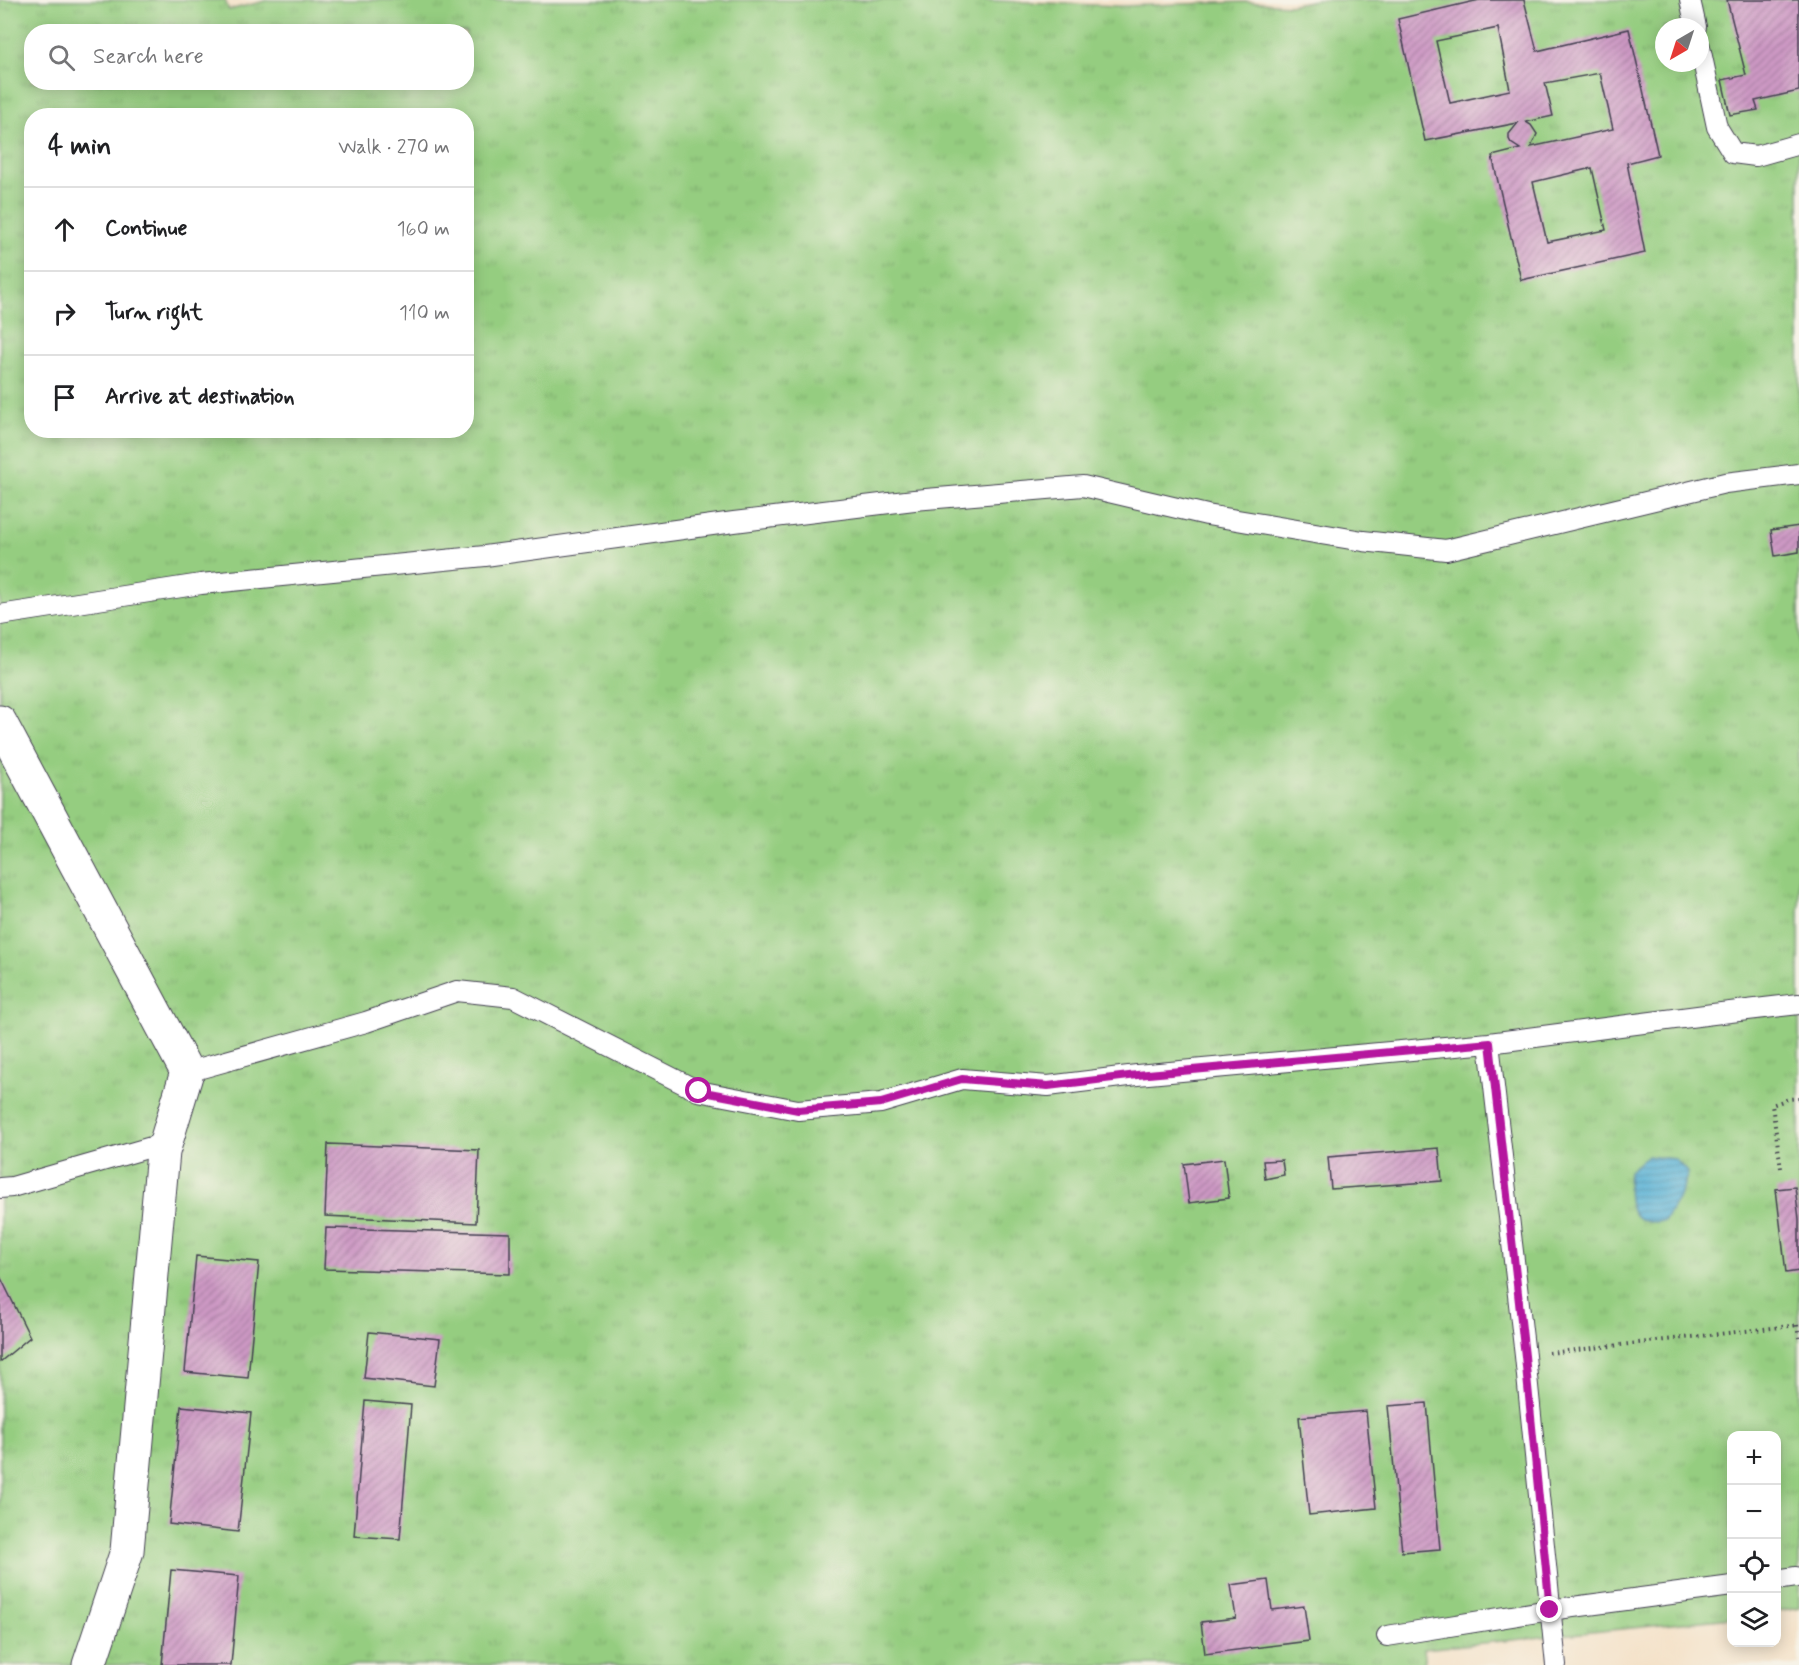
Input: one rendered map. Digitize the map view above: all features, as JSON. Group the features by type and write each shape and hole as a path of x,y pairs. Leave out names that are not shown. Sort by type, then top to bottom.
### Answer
{"street":[{"path":"0,722 187,1072 163,1152 127,1551 89,1665"}],"lane":[{"path":"1690,0 1694,18"},
{"path":"1705,72 1717,127 1733,153 1756,156 1796,151"},
{"path":"0,615 201,584 485,556 914,500 1083,486 1207,515 1364,541 1446,550 1725,483 1799,474"},
{"path":"187,1072 366,1022 457,991 513,998 699,1091 798,1110 881,1103 962,1079 1048,1086 1137,1075 1490,1043 1799,1004"},
{"path":"1490,1043 1556,1665"},
{"path":"6,1188 165,1143"},
{"path":"1387,1636 1550,1610 1727,1587"}],"path":[{"path":"1781,1168 1772,1105 1799,1098"},
{"path":"1525,1356 1798,1325 1799,1338"}],"green space":[{"path":"0,0 225,0 229,10 269,0 975,0 1120,6 1246,2 1289,5 1316,0 1799,0 1799,1608 1781,1611 1781,1431 1727,1431 1727,1618 1423,1649 1425,1665 0,1665"}],"water":[{"path":"1647,1156 1675,1159 1688,1173 1680,1196 1664,1221 1652,1222 1639,1218 1634,1213 1629,1200 1629,1171"}],"building":[{"path":"1479,0 1524,0 1537,51 1629,29 1658,155 1627,163 1645,253 1521,280 1492,156 1520,149 1509,139 1509,134 1518,123 1425,141 1398,19","holes":["1498,28 1510,90 1450,103 1436,41","1600,73 1613,129 1531,147 1537,134 1526,122 1553,116 1545,83","1592,168 1606,230 1547,242 1533,182"]},
{"path":"1727,0 1799,0 1799,91 1755,101 1758,110 1730,115 1722,80 1746,75"},
{"path":"1799,526 1799,552 1775,556 1771,530"},
{"path":"328,1144 479,1150 476,1223 325,1216"},
{"path":"1439,1148 1442,1181 1331,1189 1328,1157"},
{"path":"1224,1159 1229,1198 1189,1203 1184,1164"},
{"path":"1282,1160 1284,1175 1265,1179 1263,1161"},
{"path":"1795,1187 1799,1219 1799,1271 1786,1273 1776,1189"},
{"path":"326,1228 510,1233 510,1274 324,1269"},
{"path":"196,1256 259,1262 248,1378 185,1372"},
{"path":"0,1276 30,1337 0,1362"},
{"path":"369,1332 440,1339 434,1386 364,1378"},
{"path":"365,1401 411,1405 400,1539 354,1536"},
{"path":"1427,1403 1440,1549 1402,1552 1388,1406"},
{"path":"181,1406 251,1413 238,1532 169,1524"},
{"path":"1366,1411 1376,1508 1309,1515 1299,1417"},
{"path":"171,1570 239,1576 231,1665 162,1665"},
{"path":"1268,1580 1272,1610 1304,1606 1309,1641 1205,1654 1201,1622 1236,1618 1231,1585"}],"route":[{"path":"699,1091 798,1110 881,1103 962,1079 1048,1086 1137,1075 1490,1043 1525,1356 1550,1610"}]}
